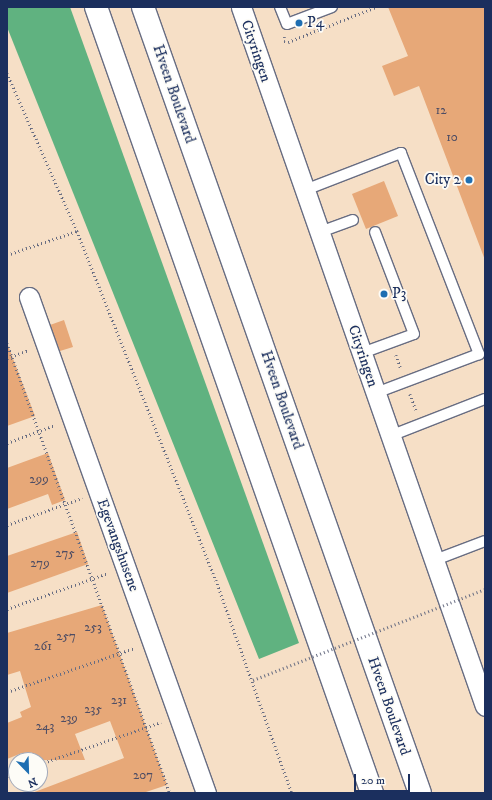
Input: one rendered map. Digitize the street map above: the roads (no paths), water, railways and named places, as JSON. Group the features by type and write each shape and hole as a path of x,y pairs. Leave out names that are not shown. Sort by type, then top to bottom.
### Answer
{"street":[{"path":"96,7 372,793"},
{"name":"Hveen Boulevard","path":"143,7 420,793"},
{"name":"Cityringen","path":"240,7 434,560 481,682 485,706"},
{"name":"Egevangshusene","path":"29,297 206,793"}],"lane":[{"path":"280,7 287,24 332,7"},
{"path":"305,190 402,153 479,354 376,393"},
{"path":"320,232 353,220"},
{"path":"362,353 414,334 375,232"},
{"path":"390,436 485,399"},
{"path":"434,560 485,541"}],"place":[{"name":"P4","path":"299,23"},
{"name":"City 2","path":"469,180"},
{"name":"P3","path":"384,294"}]}
